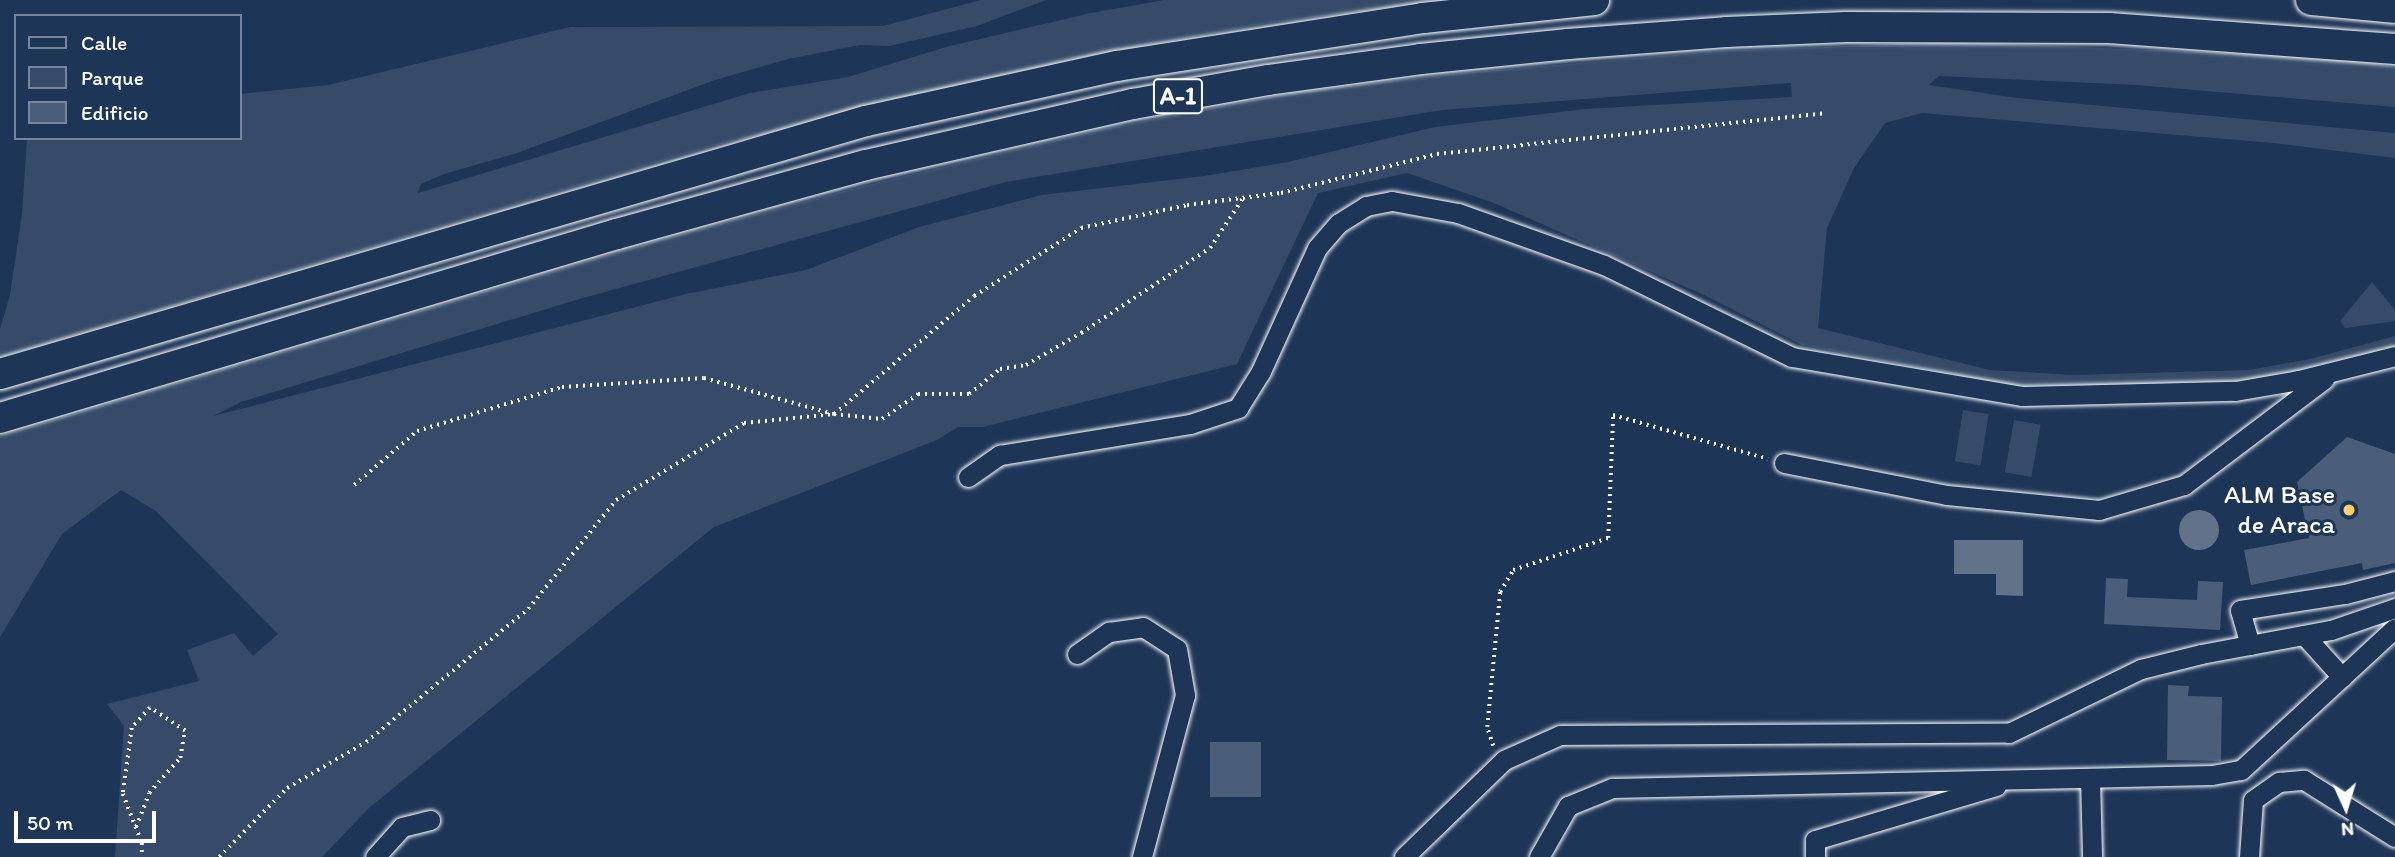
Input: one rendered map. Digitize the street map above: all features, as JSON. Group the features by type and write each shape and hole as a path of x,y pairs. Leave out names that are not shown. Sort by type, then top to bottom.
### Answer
{"highway":[{"name":"A-1","path":"0,374 866,121 1117,66 1423,18 1594,0"},
{"path":"2311,0 2395,8"},
{"name":"A-1","path":"0,418 617,234 866,165 1133,104 1268,80 1421,59 1568,44 1726,32 1846,27 2109,29 2395,49"}],"street":[{"path":"968,477 1000,455 1190,424 1238,408 1261,371 1317,248 1339,223 1366,206 1392,201 1458,213 1604,265 1793,357 2023,396 2235,391 2337,371 2395,356"},
{"path":"1784,463 1947,495 2099,510 2183,485 2300,395 2337,371"},
{"path":"2250,645 2241,610 2345,594 2395,582"},
{"path":"1404,857 1499,765 1560,735 2009,733 2141,669 2331,630 2395,608"},
{"path":"1077,654 1109,632 1143,627 1177,649 1185,695 1142,857"},
{"path":"1539,857 1568,806 1612,788 2211,775 2241,770 2395,628"},
{"path":"2304,635 2342,677"},
{"path":"2090,778 2092,857"},
{"path":"1815,857 1815,840 2020,779"},
{"path":"2249,857 2253,800 2279,782 2304,780 2395,837"},
{"path":"375,857 402,827 430,820"}],"path":[{"path":"219,857 287,788 366,742 528,609 616,500 744,423 834,414 974,296 1081,228 1186,205 1281,193 1437,154 1825,113"},
{"path":"354,485 417,431 562,387 704,378 834,414 882,419 918,394 969,394 1000,369 1026,365 1082,333 1210,248 1244,198"},
{"path":"1499,765 1487,727 1500,592 1513,570 1608,538 1613,415 1784,463"},
{"path":"136,827 149,793 180,758 185,731 150,708 132,728 123,794 142,843 142,857"}],"green space":[{"path":"981,0 1046,0 977,26 889,46 860,45 788,59 715,80 517,153 444,174 421,184 418,193 750,93 848,77 946,47 1091,13 1164,0 1446,0 1263,24 1098,54 709,147 0,357 0,329 10,295 22,214 27,140 242,140 242,94 328,85 570,27 883,26"},
{"path":"1948,42 2328,57 2395,67 2395,107 2137,85 1939,76 1929,85 2017,98 2395,133 2395,158 2273,143 1922,113 1885,123 1854,168 1827,228 1818,328 1990,370 2075,375 2249,370 2310,359 2395,336 2395,352 2274,380 2052,393 2051,386 2020,387 1802,345 1704,295 1494,203 1407,173 1318,193 1237,364 983,427 958,427 937,440 714,527 369,808 322,857 115,857 124,726 107,704 199,681 187,650 234,633 253,656 278,634 156,511 121,490 62,534 0,637 0,436 653,242 859,187 1103,129 1291,93 1451,74 1720,51","holes":["1791,83 1792,97 1585,109 1435,127 1288,162 1204,176 1042,195 919,227 806,270 686,294 213,416 241,402 576,300 1006,182 1442,110"]},
{"path":"2372,282 2395,310 2395,321 2345,328 2340,321"},
{"path":"1963,410 1989,414 1981,465 1955,461"},
{"path":"2014,420 2041,425 2031,477 2005,472"}],"shaded area":[{"path":"2199,510 2213,516 2219,530 2213,544 2199,550 2185,544 2179,530 2185,516"},
{"path":"1954,540 2023,540 2023,596 1996,595 1996,574 1954,574"}],"building":[{"name":"ALM Base de Araca","path":"2347,437 2395,454 2395,563 2363,570 2362,563 2251,585 2244,550 2309,538 2297,482"},
{"path":"2106,578 2128,579 2127,597 2197,600 2198,581 2223,582 2220,630 2104,624"},
{"path":"2168,685 2189,686 2188,696 2222,697 2221,761 2167,760"},
{"path":"1210,742 1261,742 1261,797 1210,797"}],"place":[{"name":"ALM Base de Araca","path":"2349,510"}]}
